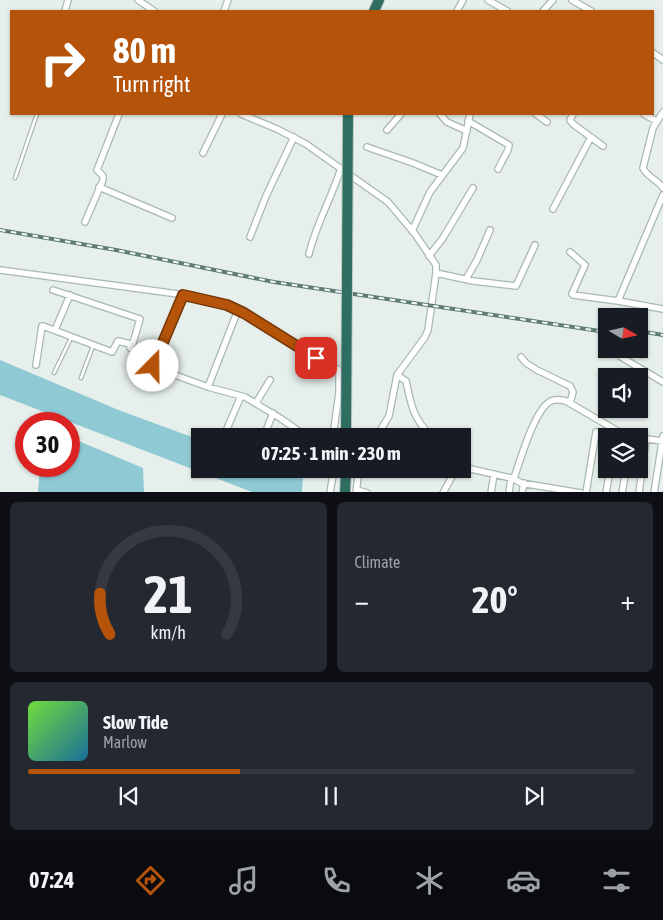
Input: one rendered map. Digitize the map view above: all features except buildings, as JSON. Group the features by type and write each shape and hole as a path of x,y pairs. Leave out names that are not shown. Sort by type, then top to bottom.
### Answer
{"highway":[{"path":"346,428 348,115"},
{"path":"345,492 346,478"}],"street":[{"path":"138,0 153,10"},
{"path":"488,0 505,10"},
{"path":"544,10 552,0"},
{"path":"572,0 579,2 590,10"},
{"path":"663,112 656,122 643,168 663,188"},
{"path":"85,222 103,176 97,170 119,115"},
{"path":"203,153 222,115"},
{"path":"243,115 294,138 341,168 388,202 412,231 436,265 428,330 397,375 389,416 381,428"},
{"path":"387,130 400,115"},
{"path":"441,115 447,122 467,131"},
{"path":"412,231 430,192 465,143 470,115"},
{"path":"537,115 547,122"},
{"path":"573,115 571,122 603,146"},
{"path":"646,115 656,122"},
{"path":"468,121 509,145 498,169"},
{"path":"553,209 592,137"},
{"path":"250,238 266,196 294,138"},
{"path":"367,147 442,175"},
{"path":"309,254 313,235 326,209 341,168"},
{"path":"99,187 172,218"},
{"path":"430,256 473,188"},
{"path":"618,301 663,195"},
{"path":"466,279 477,260 490,230"},
{"path":"436,273 516,286 535,245"},
{"path":"570,252 585,264 572,295 663,309"},
{"path":"0,270 183,295 227,305 238,310 339,370 339,394 334,428"},
{"path":"53,290 140,319 131,345"},
{"path":"55,330 70,295"},
{"path":"153,366 183,295"},
{"path":"208,387 238,310"},
{"path":"36,365 42,326 112,352 118,341 131,345"},
{"path":"131,345 131,349 138,352 136,361 138,363 153,366 208,387 240,396 256,403 295,428"},
{"path":"521,357 526,363 537,370 570,386 573,392 570,404"},
{"path":"623,358 663,382"},
{"path":"397,375 405,379 413,413 424,428"},
{"path":"256,403 270,380"},
{"path":"227,428 240,396"},
{"path":"509,492 512,478 528,438 545,406 551,401 556,400 570,404 614,428"},
{"path":"267,428 273,413"},
{"path":"586,492 596,432 598,432"},
{"path":"648,439 663,439 654,492"},
{"path":"471,469 512,478 539,489 577,492"},
{"path":"491,492 494,474"},
{"path":"330,492 332,478"},
{"path":"358,478 356,491 367,492"},
{"path":"443,492 451,478"},
{"path":"606,492 608,478"},
{"path":"622,492 624,478"},
{"path":"639,492 641,478"},
{"path":"522,492 524,483"}],"lane":[{"path":"15,178 37,115"},
{"path":"54,373 72,337"},
{"path":"81,378 93,345"}],"water":[{"path":"0,360 121,411 191,437 191,469 80,426 80,412 44,412 0,395"},
{"path":"80,442 143,468 144,492 38,492 39,477 80,477"},
{"path":"216,478 303,478 302,492 252,492"}],"railway":[{"path":"0,230 116,250 274,282 598,331"},
{"path":"648,332 663,335"}],"route":[{"path":"153,366 183,295 227,305 244,313 316,358"}]}
